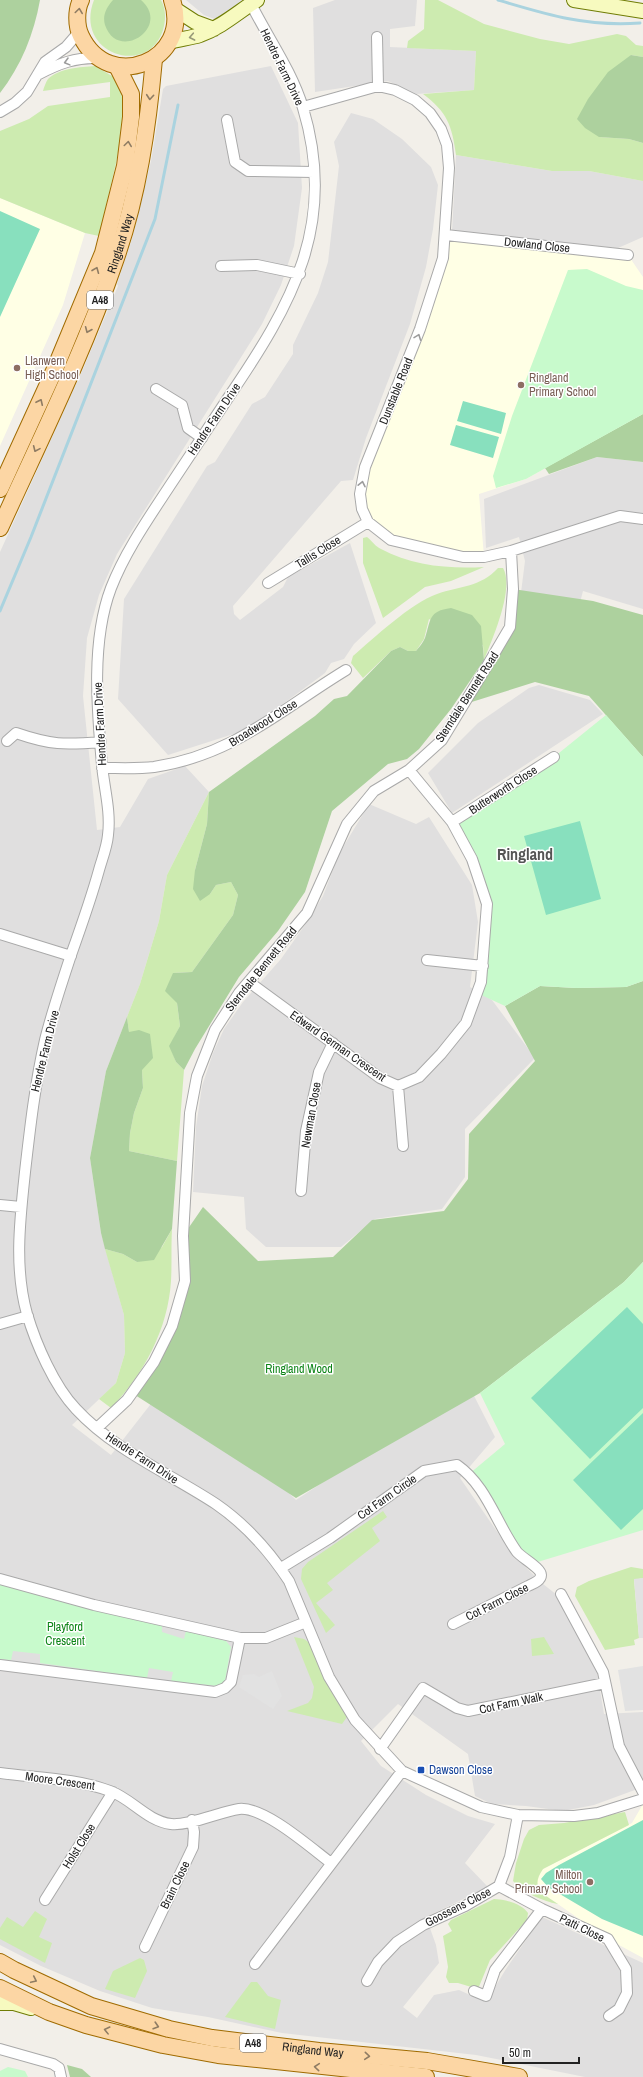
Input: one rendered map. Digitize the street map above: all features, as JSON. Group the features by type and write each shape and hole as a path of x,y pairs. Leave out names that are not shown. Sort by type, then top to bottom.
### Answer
{"main road":[{"path":"81,0 77,18 79,32 86,46 98,58 117,66 130,67 142,64 154,58 169,42 174,31 173,4"},
{"name":"Ringland Way","path":"0,528 70,373 116,260 138,175 149,115 154,58"},
{"name":"Ringland Way","path":"0,489 54,370 103,253 125,166 131,118 130,94 117,66"},
{"name":"Ringland Way","path":"0,1962 92,2006 168,2029 212,2038 319,2051 427,2061 519,2077"},
{"name":"Ringland Way","path":"0,1988 49,2012 86,2025 163,2045 218,2055 426,2077"}],"street":[{"path":"574,0 643,10"},
{"path":"169,42 200,35 214,29 254,2"},
{"name":"Hendre Farm Drive","path":"254,2 303,107 312,152 314,172 315,198 311,231 300,274 282,312 263,345 146,523 129,551 111,589 103,619 98,658 97,691 102,768 109,803 108,837 82,927 71,956 46,1037 33,1102 21,1208 19,1261 21,1287 28,1316 56,1381 74,1408 125,1450 214,1504 235,1519 281,1568 289,1581 332,1682 355,1720 380,1749 402,1771 481,1807 518,1815 574,1816 598,1813 643,1799"},
{"path":"173,4 195,22 214,29"},
{"path":"0,112 15,104 27,92 45,62 66,47 79,32"},
{"path":"303,107 378,86 377,37"},
{"path":"38,75 56,65 69,61 85,58 98,58"},
{"name":"Dunstable Road","path":"368,522 362,509 360,494 365,467 408,363 433,292 443,258 446,235 449,168 446,145 441,129 430,113 415,100 395,90 378,86"},
{"path":"228,120 235,162 248,171 314,172"},
{"name":"Dowland Close","path":"446,235 628,256"},
{"path":"221,266 258,265 300,274"},
{"path":"156,390 182,405 188,428 202,438"},
{"path":"368,522 391,540 422,549 463,557 484,557 512,551 620,516 643,519"},
{"name":"Tallis Close","path":"268,583 368,522"},
{"name":"Sterndale Bennett Road","path":"97,1428 129,1396 154,1362 172,1326 185,1281 183,1236 190,1113 197,1076 215,1030 239,993 307,913 347,824 374,791 409,770 442,740 510,627 513,589 512,551"},
{"name":"Broadwood Close","path":"102,768 153,767 191,759 226,747 262,727 346,670"},
{"path":"7,741 16,732 45,743 67,745 101,742"},
{"name":"Butterworth Close","path":"452,822 554,757"},
{"name":"Edward German Crescent","path":"249,982 380,1078 398,1086 419,1077 441,1054 466,1023 481,982 487,904 472,859 452,822 409,770"},
{"path":"0,934 71,956"},
{"path":"427,960 483,966"},
{"name":"Newman Close","path":"301,1191 306,1131 319,1072 333,1043"},
{"path":"398,1086 403,1146"},
{"path":"0,1205 21,1208"},
{"path":"0,1324 28,1316"},
{"name":"Cot Farm Circle","path":"281,1568 330,1538 424,1472 457,1465 469,1474 483,1492 516,1550 540,1570 540,1579"},
{"path":"0,1579 94,1605 240,1638 266,1638 306,1622"},
{"name":"Cot Farm Close","path":"453,1624 540,1579"},
{"path":"561,1594 603,1672 619,1746 643,1792"},
{"path":"0,1665 215,1692 224,1688 231,1682 240,1638"},
{"name":"Cot Farm Walk","path":"380,1749 423,1688 457,1708 468,1711 605,1683"},
{"path":"254,1964 402,1771"},
{"name":"Moore Crescent","path":"0,1773 92,1784 113,1792 154,1819 172,1824 240,1809 255,1811 268,1817 331,1863"},
{"name":"Holst Close","path":"45,1900 113,1792"},
{"name":"Goossens Close","path":"367,1981 378,1962 397,1942 423,1925 465,1906 499,1886 510,1857 518,1815"},
{"name":"Brain Close","path":"145,1947 193,1847 194,1832 192,1820"},
{"name":"Patti Close","path":"499,1886 542,1909 608,1939 626,1969 627,1993 619,2008 609,2016"},
{"path":"474,1991 486,1996 495,1970 542,1909"},
{"path":"0,2003 14,2003 49,2012"},
{"path":"0,2049 53,2064 59,2068 61,2077"}],"shaded area":[{"path":"186,0 257,0 225,23 204,15"},
{"path":"335,0 417,0 415,26 390,29 390,47 476,51 474,90 416,94 388,81 315,92 313,8"},
{"path":"271,66 298,123 302,188 294,246 281,285 262,324 117,554 99,595 87,638 83,696 97,830 120,827 148,779 185,766 209,792 167,875 159,921 140,984 106,1071 90,1158 101,1233 124,1315 125,1353 116,1383 72,1425 111,1455 157,1396 231,1436 296,1500 469,1386 495,1437 460,1478 514,1556 543,1584 557,1595 597,1672 604,1714 643,1712 643,1787 594,1805 563,1811 526,1806 492,1804 475,1796 468,1754 398,1704 361,1741 381,1766 426,1795 468,1816 495,1824 465,1863 488,1887 426,1917 436,1945 439,1963 403,2007 417,2018 434,1995 459,1990 486,2002 506,1969 542,1917 643,1963 643,2077 585,2077 476,2055 282,2033 208,2017 152,2008 100,1991 41,1966 0,1945 0,552 83,369 118,286 117,284 132,239 151,161 163,89 166,86"},
{"path":"351,113 373,119 402,139 431,167 438,185 433,229 426,267 410,324 366,438 353,480 341,481 233,606 234,614 240,620 283,587 288,577 350,543 376,623 354,644 344,659 331,663 325,673 249,729 168,755 118,699 124,599 207,466 215,462 252,404 265,397 293,354 293,345 318,293 328,262 339,166 334,142"},
{"path":"456,155 552,171 589,171 643,181 643,237 618,248 452,232"},
{"name":"Llanwern High School","path":"0,198 85,233 63,305 0,446"},
{"name":"Ringland Primary School","path":"446,235 628,255 643,277 643,414 526,479 479,494 484,557 391,540 362,509 365,467 392,401"},
{"path":"597,457 643,462 643,609 583,591 568,648 516,632 525,561 519,537 486,548 484,499"},
{"path":"539,685 590,700 603,714 452,813 428,773 478,723 529,688"},
{"path":"369,804 416,824 429,817 472,885 478,922 470,987 492,1000 535,1058 465,1129 465,1177 442,1209 375,1219 341,1247 266,1247 246,1229 244,1197 193,1192 196,1127 202,1086 213,1053 224,1029 243,1002 281,959 307,922 323,896 339,854"},
{"path":"643,1578 643,1638 639,1638 634,1579"},
{"path":"643,1666 643,1710 625,1711 618,1670"},
{"path":"272,1671 282,1696 273,1709 239,1687 243,1675 254,1674 259,1677"},
{"name":"Milton Primary School","path":"643,1804 643,1958 608,1939 542,1893 537,1886 537,1877 543,1869 632,1823"}],"green space":[{"path":"0,0 40,0 26,49 8,83 0,93"},
{"path":"94,0 161,0 165,11 165,22 163,30 155,45 143,53 129,56 115,53 103,46 94,34 90,19"},
{"path":"113,0 141,0 149,10 150,21 147,30 140,37 130,41 120,41 112,36 105,25 104,18 107,8"},
{"path":"425,0 438,0 484,24 540,39 569,44 617,34 626,36 636,45 643,46 643,57 631,55 599,137 629,139 643,143 643,181 589,171 552,171 456,155 453,135 447,120 438,107 423,94 474,90 476,51 407,48 408,41 424,29"},
{"path":"631,55 643,57 643,143 629,139 599,137 585,128 577,119 588,99 608,72"},
{"path":"95,66 117,79 123,100 124,119 116,163 99,236 85,233 0,198 0,131 29,119 48,106 110,97 110,82 43,91 48,79 58,72"},
{"path":"0,211 40,229 0,317"},
{"path":"587,269 626,286 643,290 643,414 526,479 496,488 493,476 512,416 568,270"},
{"path":"463,401 506,413 501,434 457,421"},
{"path":"643,414 643,462 597,457 549,474 545,468"},
{"path":"456,425 499,437 493,458 450,445"},
{"path":"367,537 381,549 393,555 418,563 445,567 484,567 451,581 425,587 383,618 363,563 363,538"},
{"path":"498,568 503,568 506,577 506,588 501,614 484,660 483,645 429,619 424,639 416,651 408,651 400,647 391,651 363,678 351,663 353,656 393,622 416,605 437,594 470,585 485,579"},
{"path":"513,589 593,601 643,615 643,757 589,696 535,682 462,705 510,627"},
{"path":"451,608 472,615 481,626 484,660 451,709 419,749 407,759 388,764 332,811 305,892 278,931 239,977 195,1049 184,1070 176,1062 169,1046 180,1026 177,1003 165,991 173,973 192,972 233,915 238,895 231,882 216,885 210,894 200,901 193,889 195,870 207,824 209,792 315,716 334,699 347,696 391,651 400,647 408,651 416,651 424,640 430,621 434,614 438,611"},
{"path":"606,715 643,757 643,981 626,987 576,988 540,986 505,1006 477,993 487,904 452,822 554,757"},
{"path":"209,792 207,824 195,870 210,894 216,885 231,882 238,895 233,915 192,972 173,973 180,1026 170,1046 176,1062 184,1070 177,1161 129,1151 130,1133 134,1113 143,1088 142,1070 129,1032 127,1017 140,984 159,921 167,875"},
{"path":"580,821 601,899 546,915 524,836"},
{"name":"Ringland Wood","path":"643,981 643,1262 624,1282 480,1393 296,1498 132,1393 154,1362 185,1281 183,1236 203,1207 258,1261 333,1257 372,1220 444,1211 468,1179 469,1134 535,1061 505,1006 540,986 576,988 626,987"},
{"path":"127,1017 129,1032 139,1030 150,1034 153,1058 142,1070 143,1088 134,1113 130,1133 129,1151 177,1161 172,1229 154,1260 137,1262 123,1254 105,1249 101,1233 90,1158 106,1071"},
{"path":"172,1229 171,1281 165,1316 144,1366 123,1395 111,1408 99,1399 116,1383 125,1353 124,1315 105,1249 123,1254 137,1262 162,1247"},
{"path":"643,1262 643,1530 531,1564 469,1474 505,1444 480,1393 624,1282"},
{"path":"627,1307 643,1324 643,1408 590,1459 531,1398"},
{"path":"643,1413 643,1509 621,1530 573,1480"},
{"path":"383,1511 387,1517 372,1528 380,1541 327,1583 333,1590 316,1603 335,1625 326,1633 301,1579 302,1569 308,1562"},
{"path":"631,1567 643,1569 643,1578 634,1580 639,1638 634,1640 635,1645 605,1650 575,1596 577,1587 589,1581"},
{"name":"Playford Crescent","path":"0,1583 162,1625 162,1632 184,1639 186,1631 226,1641 231,1647 225,1681 218,1686 171,1681 173,1672 149,1668 147,1678 40,1663 40,1654 13,1651 11,1660 0,1659"},
{"path":"294,1637 304,1639 311,1644 347,1717 342,1724 287,1711 308,1703 312,1698 314,1687"},
{"path":"544,1637 554,1654 532,1656 531,1639"},
{"path":"625,1812 629,1825 543,1869 539,1876 538,1886 547,1897 558,1904 534,1896 522,1889 513,1881 516,1863 524,1839 529,1830 539,1825 564,1823"},
{"name":"Milton Primary School","path":"643,1820 643,1936 602,1919 548,1887 541,1879 546,1873 559,1865"},
{"path":"494,1899 508,1901 522,1907 528,1913 527,1920 490,1960 478,1989 458,1983 449,1983 446,1977 448,1967 443,1936 452,1931 448,1924 451,1920"},
{"path":"35,1911 47,1919 39,1937 52,1943 45,1963 0,1939 0,1928 7,1917 23,1927"},
{"path":"140,1958 144,1960 147,1971 135,1998 105,1989 113,1971"},
{"path":"251,1982 257,1982 268,1996 281,2000 275,2029 225,2017"},
{"path":"67,2065 82,2069 91,2077 70,2077"},
{"path":"8,2067 25,2071 28,2077 0,2077 0,2071"}],"waterway":[{"path":"498,0 568,19 602,23 640,23"},
{"path":"0,611 31,537 155,219 178,105"}],"place":[{"name":"Llanwern High School","path":"17,368"},
{"name":"Ringland Primary School","path":"521,385"},
{"name":"Dawson Close","path":"421,1770"},
{"name":"Milton Primary School","path":"590,1882"}],"district":[{"name":"Ringland","path":"525,854"}]}
